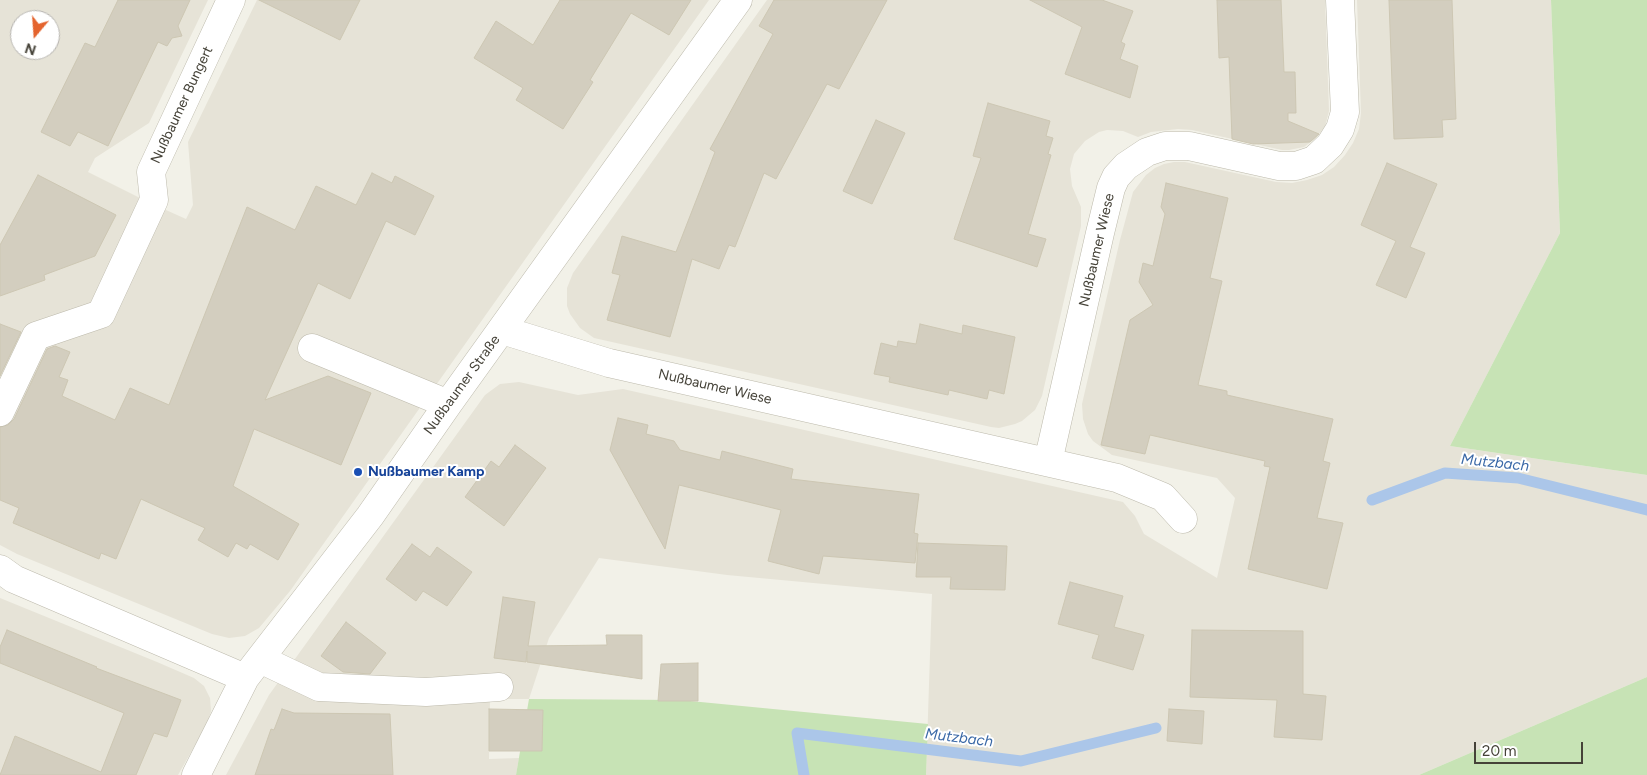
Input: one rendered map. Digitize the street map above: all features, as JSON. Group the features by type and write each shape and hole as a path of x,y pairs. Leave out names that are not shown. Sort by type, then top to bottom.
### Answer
{"street":[{"name":"Nußbaumer Bungert","path":"0,412 36,336 101,314 154,200 150,172 231,0"},
{"name":"Nußbaumer Straße","path":"196,775 252,669 370,516 448,404 738,0"},
{"name":"Nußbaumer Wiese","path":"1048,462 1100,233 1111,188 1116,177 1126,166 1147,152 1165,146 1189,146 1279,166 1296,166 1314,160 1330,146 1340,129 1345,112 1340,0"},
{"name":"Nußbaumer Wiese","path":"502,330 609,363 1117,478 1163,497 1182,518"},
{"path":"312,348 448,404"},
{"path":"0,569 14,579 252,669 319,687 426,692 499,687"}],"shaded area":[{"path":"0,0 208,0 149,123 95,158 88,172 144,200 95,307 31,331 0,392"},
{"path":"257,0 709,0 290,591 259,628 245,636 229,638 212,634 17,554 0,545 0,432 43,339 107,314 157,206 186,219 193,205 188,142"},
{"path":"767,0 1325,0 1329,111 1325,126 1316,138 1304,147 1289,150 1192,130 1178,129 1151,132 1138,137 1123,131 1107,130 1099,132 1085,141 1074,154 1070,169 1072,186 1081,207 1081,226 1042,396 1035,410 1022,421 1015,424 999,428 991,427 594,338 580,328 567,306 567,288 573,273"},
{"path":"1357,0 1551,0 1560,233 1450,446 1647,475 1647,677 1419,775 926,775 932,594 727,575 599,558 549,638 529,699 490,699 489,759 519,758 516,775 226,775 269,695 485,395 500,384 519,382 578,395 623,389 1123,502 1135,516 1144,534 1217,578 1235,498 1217,478 1112,455 1093,441 1088,434 1083,419 1082,404 1120,240 1133,192 1146,175 1164,164 1185,162 1276,182 1292,183 1322,175 1334,167 1353,143 1359,129 1361,113"},
{"path":"0,598 157,662 194,678 204,686 210,698 211,711 207,724 178,775 0,775"}],"green space":[{"path":"1551,0 1647,0 1647,475 1450,446 1560,233"},
{"path":"1647,677 1647,775 1419,775"},
{"path":"529,699 680,700 928,724 926,775 516,775"}],"building":[{"path":"118,0 190,0 178,26 182,36 172,38 167,46 158,42 108,146 78,132 70,146 41,132 85,43 95,47"},
{"path":"259,0 360,0 340,40"},
{"path":"560,0 691,0 669,35 631,13 590,80 593,82 563,129 516,100 523,88 474,58 496,21 533,45"},
{"path":"774,0 887,0 839,89 827,84 776,179 764,173 735,247 729,245 719,269 692,259 670,337 607,320 620,275 612,273 622,236 676,252 715,152 710,149 773,34 759,26"},
{"path":"1030,0 1102,0 1133,11 1121,42 1125,44 1120,59 1138,66 1130,98 1065,74 1082,27"},
{"path":"1217,0 1281,0 1284,72 1295,72 1296,113 1288,113 1288,121 1319,134 1310,142 1253,144 1232,139 1229,57 1219,58"},
{"path":"1389,0 1452,0 1456,119 1442,120 1443,137 1394,139"},
{"path":"988,103 1050,121 1046,136 1053,138 1048,154 1051,155 1028,234 1046,239 1037,267 954,239 981,158 973,156"},
{"path":"876,120 905,133 872,204 843,191"},
{"path":"1387,163 1437,184 1410,247 1425,253 1406,298 1376,285 1396,241 1361,225"},
{"path":"372,173 392,183 395,176 434,196 415,235 386,221 350,299 318,283 265,400 328,376 371,393 341,465 254,429 233,486 299,524 278,560 250,544 247,549 236,543 228,557 198,540 205,528 141,499 116,559 101,553 99,559 13,523 19,508 0,500 0,427 8,425 14,419 47,349 55,346 70,352 59,377 68,380 62,396 115,420 130,388 169,405 247,207 295,230 316,186 356,205"},
{"path":"38,175 116,215 95,256 44,275 45,280 0,296 0,245"},
{"path":"1166,183 1228,198 1210,278 1222,281 1198,385 1227,391 1227,395 1333,419 1323,461 1330,463 1317,518 1343,523 1327,589 1248,569 1270,467 1264,466 1265,461 1150,435 1145,454 1101,445 1130,320 1153,305 1139,282 1143,263 1153,266 1165,214 1161,207"},
{"path":"0,324 21,332 0,376"},
{"path":"920,324 962,334 963,325 1015,337 1004,394 989,390 987,399 949,390 948,395 889,382 890,377 874,374 881,343 897,347 898,341 916,344"},
{"path":"618,418 648,425 646,434 674,441 680,450 720,460 722,451 793,469 791,479 919,494 914,533 918,534 915,563 823,556 819,574 768,561 781,510 679,485 665,549 610,450"},
{"path":"515,445 546,468 504,526 465,497 491,461 499,467"},
{"path":"918,543 1007,546 1005,590 950,589 951,577 916,577"},
{"path":"412,544 430,557 437,547 472,572 447,606 423,591 416,601 386,579"},
{"path":"1070,582 1123,596 1114,627 1144,635 1133,670 1092,658 1099,635 1058,624"},
{"path":"503,597 535,602 528,646 607,645 606,635 642,635 642,679 527,662 527,651 526,662 494,658"},
{"path":"346,622 386,653 370,674 343,672 321,656"},
{"path":"7,630 96,668 181,700 167,737 154,733 136,775 0,775 15,736 101,772 124,713 0,663 0,647"},
{"path":"1192,630 1303,631 1303,694 1326,696 1322,740 1274,737 1277,700 1190,697"},
{"path":"698,663 698,701 658,701 661,664"},
{"path":"282,709 294,713 390,714 393,775 255,775 271,729 274,730"},
{"path":"489,709 543,710 542,751 489,751"},
{"path":"1169,709 1204,711 1202,744 1167,741"}],"waterway":[{"name":"Mutzbach","path":"1372,500 1445,473 1518,478 1647,510"},
{"name":"Mutzbach","path":"804,775 797,733 1021,761 1156,728"}],"place":[{"name":"Nußbaumer Kamp","path":"358,472"}]}
